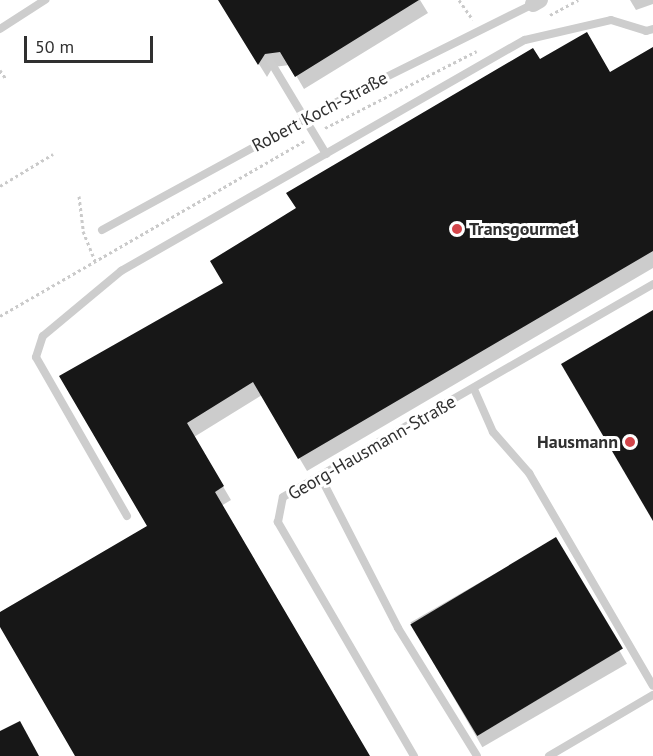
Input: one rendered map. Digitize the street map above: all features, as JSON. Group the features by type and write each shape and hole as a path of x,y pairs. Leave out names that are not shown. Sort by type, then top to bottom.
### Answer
{"lane":[{"path":"0,29 45,0"},
{"name":"Robert Koch-Straße","path":"102,230 306,119 536,2"},
{"path":"127,516 36,357 43,336 121,271 525,40 611,20 646,31 653,29"},
{"path":"269,59 326,154"},
{"name":"Georg-Hausmann-Straße","path":"414,756 278,522 283,497 653,284"},
{"path":"474,388 493,432 529,473 653,686"},
{"path":"320,476 398,628 477,756"},
{"path":"549,756 653,695"}],"path":[{"path":"459,0 481,28"},
{"path":"542,19 578,0"},
{"path":"0,316 315,135 480,50"},
{"path":"1,71 6,80"},
{"path":"0,186 53,154"},
{"path":"79,196 83,231 95,261"}],"building":[{"path":"218,0 419,0 295,77 280,52 265,54 258,65"},
{"path":"587,32 610,72 653,47 653,251 298,459 253,382 187,423 224,486 215,492 370,756 75,756 0,627 0,612 147,526 59,376 223,283 210,261 296,208 286,193 533,48 540,59"},
{"name":"Hausmann","path":"653,310 653,521 561,364"},
{"path":"556,537 623,648 477,736 410,625"},
{"path":"20,721 39,756 0,756 0,731"}],"place":[{"name":"Transgourmet","path":"457,229"},
{"name":"Hausmann","path":"630,442"}]}
